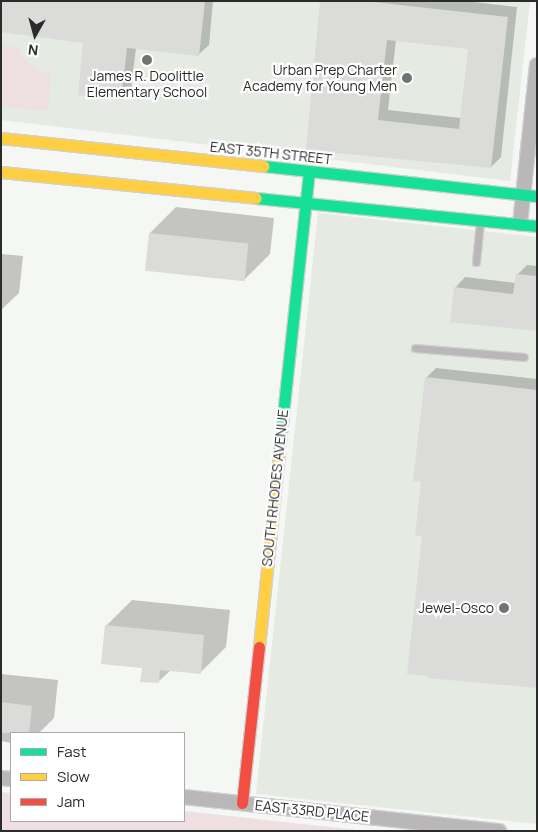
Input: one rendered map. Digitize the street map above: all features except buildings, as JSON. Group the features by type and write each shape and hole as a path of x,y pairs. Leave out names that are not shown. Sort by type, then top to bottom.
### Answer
{"main road":[{"name":"EAST 35TH STREET","path":"1,138 530,196"},
{"path":"1,172 537,226"},
{"name":"SOUTH RHODES AVENUE","path":"242,803 309,172"}],"street":[{"path":"520,224 530,196 537,65"},
{"name":"EAST 33RD PLACE","path":"185,797 441,828 500,831"}],"lane":[{"path":"476,262 481,219"},
{"path":"415,348 524,357"}],"shaded area":[{"path":"1,1 530,1 510,181 1,120"},
{"path":"1,46 20,48 20,55 41,72 51,73 49,108 43,111 1,106"},
{"path":"318,213 537,237 537,824 256,794"},
{"path":"1,792 10,793 10,822 185,822 185,811 367,831 1,831"}],"traffic: fast":[{"path":"264,166 537,196"},
{"path":"279,452 309,172"},
{"path":"256,198 537,226"}],"traffic: slow":[{"path":"1,138 264,166"},
{"path":"1,172 256,198"},
{"path":"259,647 279,452"}],"traffic: jam":[{"path":"242,803 259,647"}],"place":[{"name":"James R. Doolittle Elementary School","path":"147,60"},
{"name":"Urban Prep Charter Academy for Young Men","path":"407,78"},
{"name":"Jewel-Osco","path":"504,608"}]}
